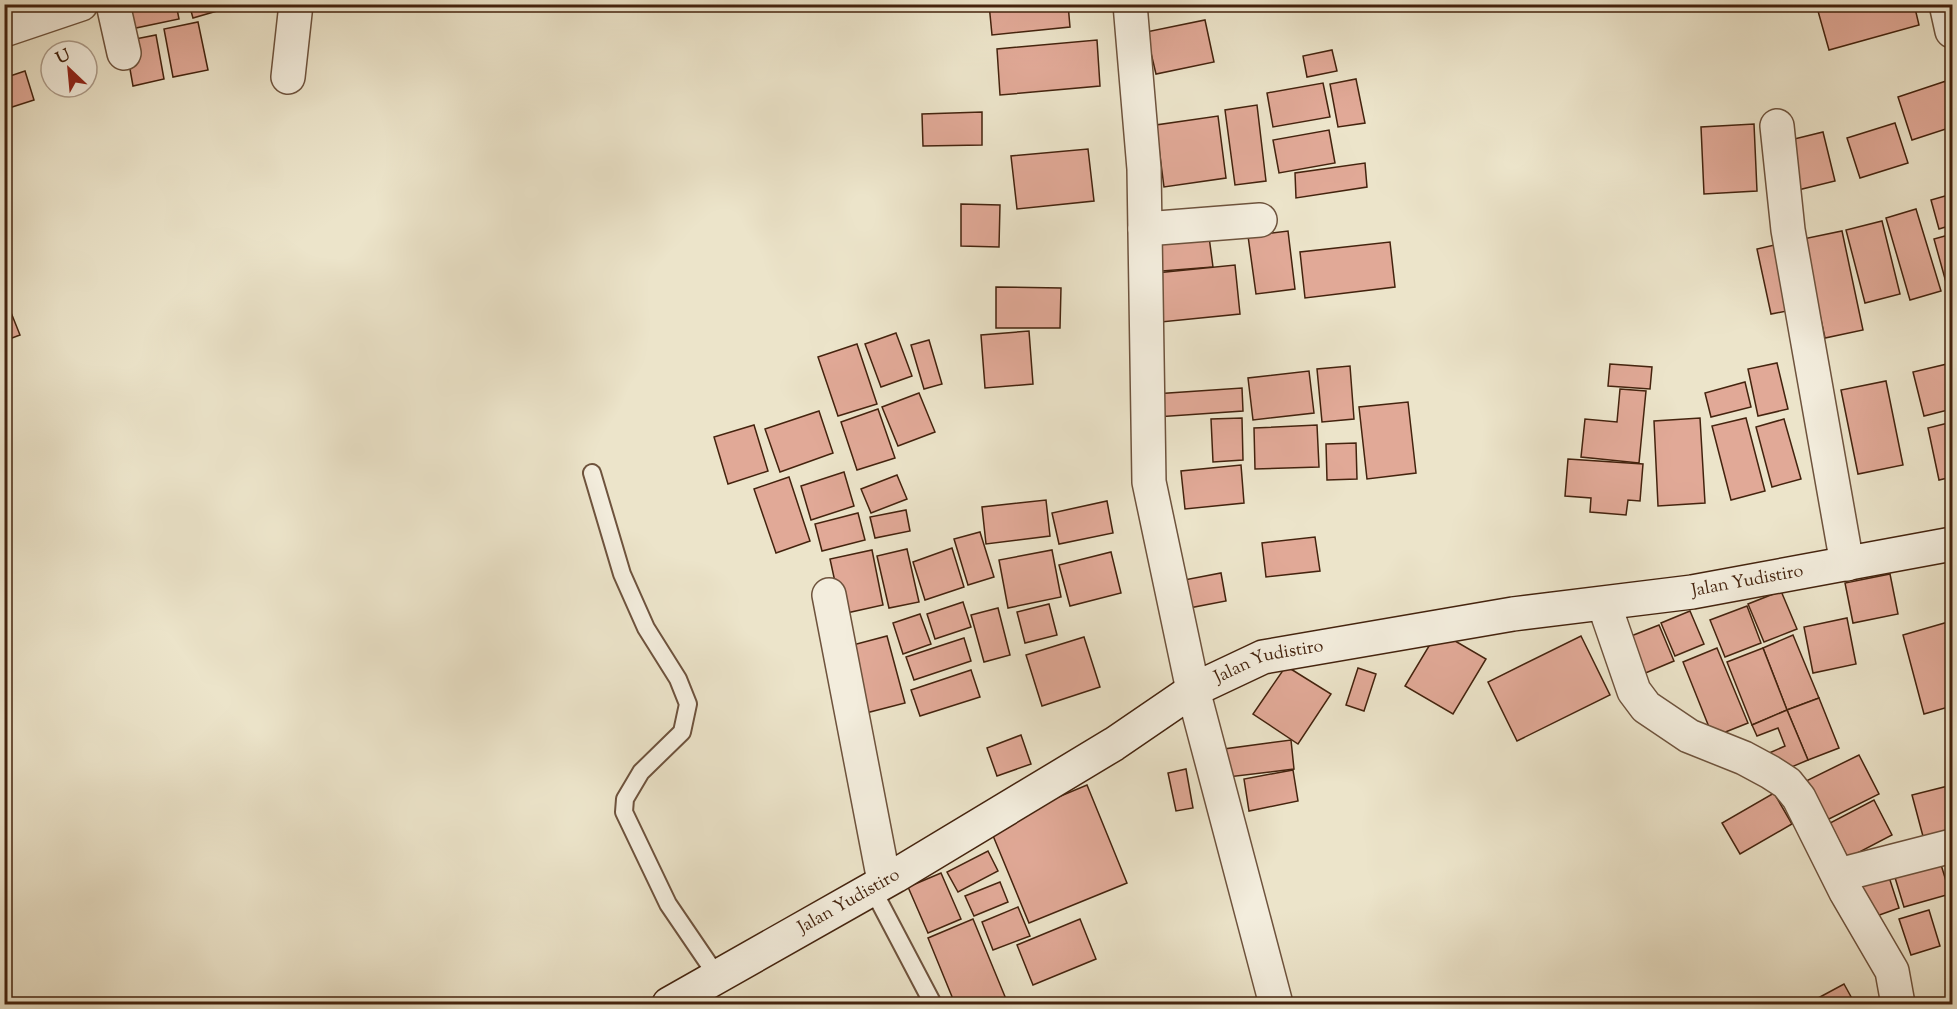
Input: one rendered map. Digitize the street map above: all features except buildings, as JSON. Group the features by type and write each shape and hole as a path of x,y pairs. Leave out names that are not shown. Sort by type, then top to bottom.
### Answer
{"street":[{"path":"4,30 81,4"},
{"path":"113,4 124,53"},
{"path":"288,77 296,4"},
{"path":"1130,4 1144,169 1149,482 1193,690 1276,1005"},
{"path":"1946,4 1953,31"},
{"path":"1777,126 1788,230 1847,564"},
{"path":"1145,229 1260,220"},
{"name":"Jalan Yudistiro","path":"669,1005 1114,744 1193,690 1263,657 1513,614 1692,592 1953,544"},
{"path":"829,595 878,884"},
{"path":"1604,604 1634,691 1646,707 1689,735 1744,758 1787,783 1799,798 1892,971 1898,1005"},
{"path":"1839,875 1953,846"}],"lane":[{"path":"592,473 622,574 646,628 678,679 688,704 682,732 640,772 626,799 624,812 668,904 717,976"},
{"path":"878,884 933,1005"}]}
